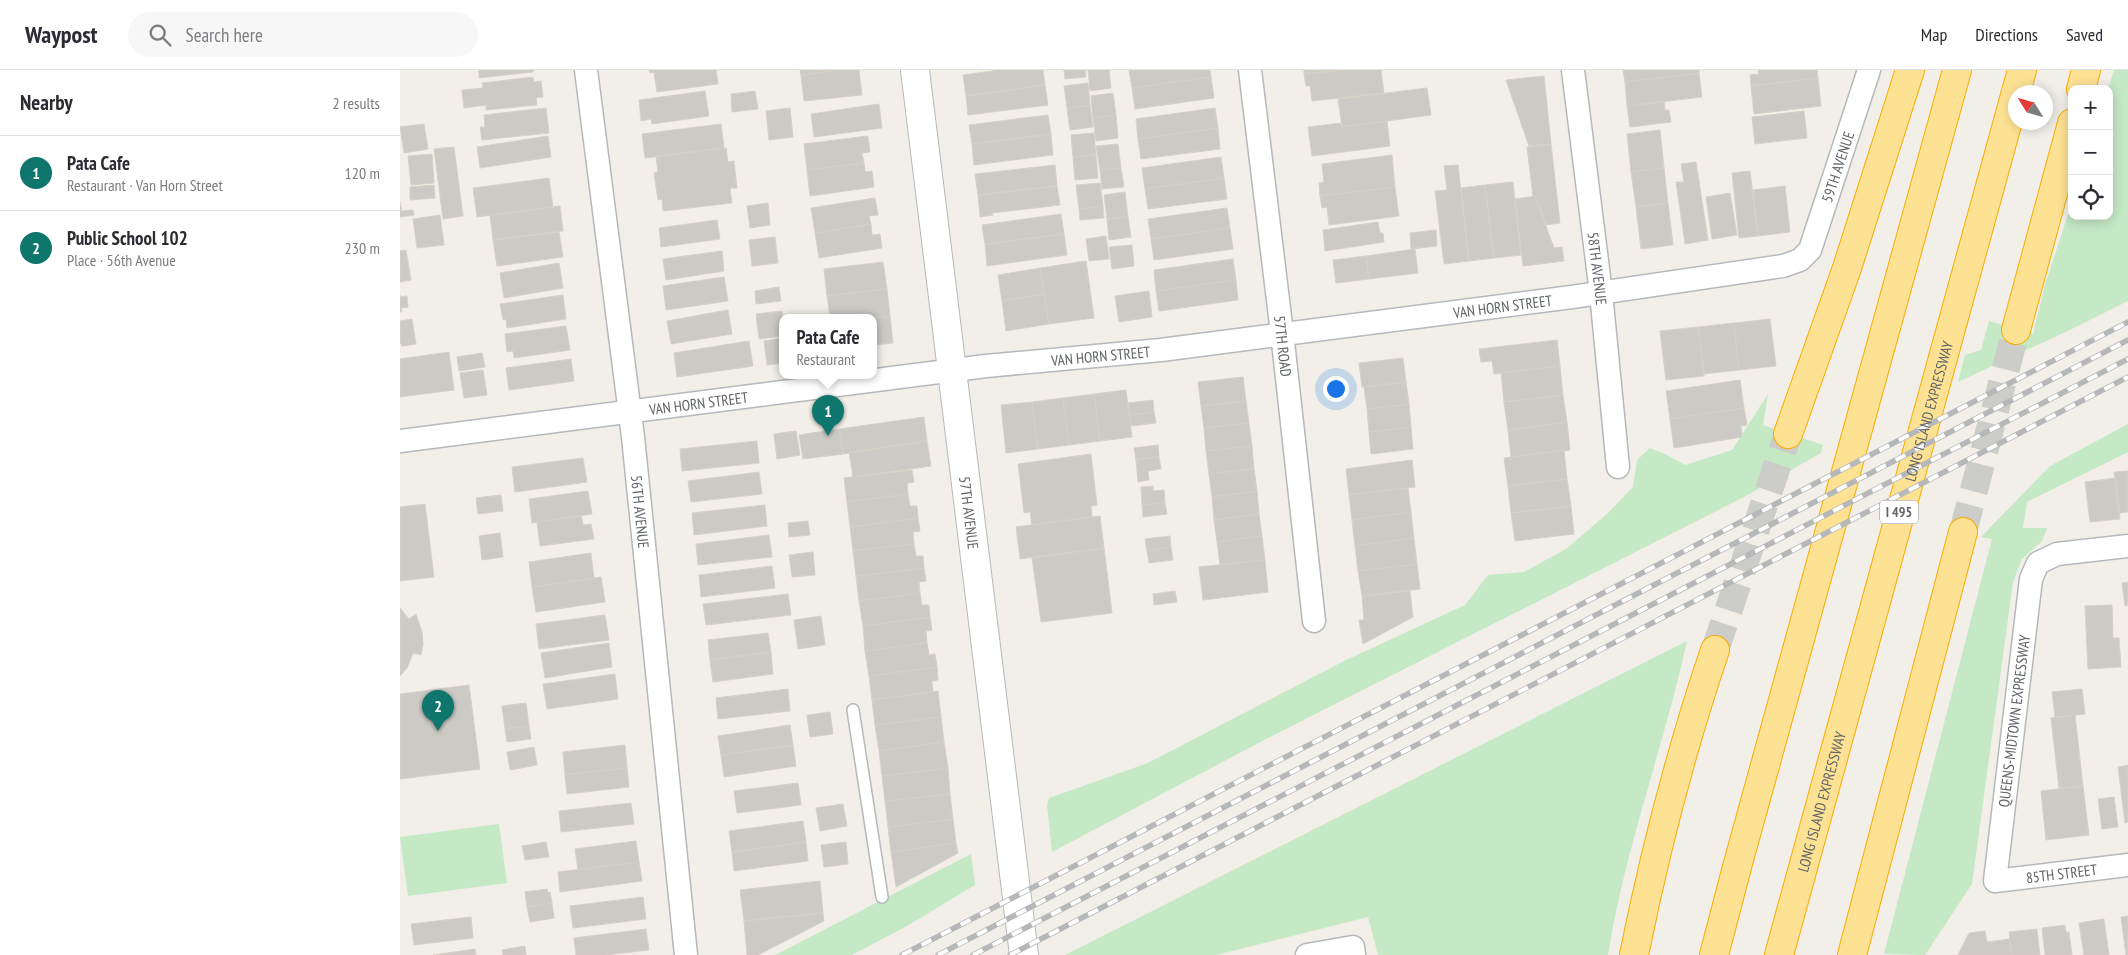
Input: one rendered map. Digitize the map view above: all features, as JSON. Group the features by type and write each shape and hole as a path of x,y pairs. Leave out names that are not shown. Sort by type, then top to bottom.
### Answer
{"highway":[{"path":"1898,104 1905,70"},
{"path":"1788,434 1847,268 1910,70"},
{"path":"1714,955 1957,70"},
{"name":"LONG ISLAND EXPRESSWAY","path":"1778,955 2022,70"},
{"path":"2082,85 2086,70"},
{"path":"2016,330 2070,130"},
{"path":"1852,955 1963,532"},
{"path":"1634,955 1645,899 1679,761 1715,650"}],"street":[{"name":"56TH AVENUE","path":"586,70 630,413 686,955"},
{"name":"57TH AVENUE","path":"915,70 1024,955"},
{"name":"57TH ROAD","path":"1250,70 1314,621"},
{"name":"58TH AVENUE","path":"1573,70 1601,293 1618,467"},
{"name":"59TH AVENUE","path":"1800,260 1810,250 1815,237 1869,70"},
{"name":"VAN HORN STREET","path":"400,441 986,366 1161,350 1601,293 1783,266 1800,260"},
{"name":"QUEENS-MIDTOWN EXPRESSWAY","path":"1995,880 2031,579 2038,562 2057,554 2128,546"},
{"name":"85TH STREET","path":"1995,880 2128,865"},
{"path":"1307,955 1354,951"}],"lane":[{"path":"853,710 882,897"}],"green space":[{"path":"2114,70 2128,70 2128,301 1958,382 1965,355 1981,350 1989,321 2033,334 2045,285 2068,214 2068,220 2113,220 2113,85 2109,85"},
{"path":"1768,394 1763,425 1823,445 1821,453 1744,497 1266,739 1052,852 1047,805 1049,798 1148,763 1344,661 1465,605 1488,575 1524,572 1566,549 1608,513 1633,487 1637,460 1650,448 1685,465 1732,450"},
{"path":"2128,424 2128,452 2027,502 2023,528 2047,528 2042,541 2022,559 2013,582 1972,884 1925,955 1884,954 1992,539 1981,537 2050,466"},
{"path":"1687,641 1678,680 1634,836 1615,915 1608,955 1378,955 1368,917 1216,955 1065,955"},
{"path":"499,824 507,883 408,896 400,837"},
{"path":"971,854 975,885 907,926 852,955 775,955"}],"building":[{"path":"479,70 533,70 533,72 479,78"},
{"path":"649,70 716,70 718,84 657,92 654,72 650,73"},
{"path":"800,70 837,70 801,75"},
{"path":"837,70 859,70 862,95 804,101 801,75"},
{"path":"999,70 1043,70 1045,85 966,96 963,75"},
{"path":"1064,70 1085,70 1086,77 1065,79"},
{"path":"1088,70 1109,70 1111,88 1090,91"},
{"path":"1129,70 1210,70 1211,77 1132,88"},
{"path":"1304,70 1343,70 1304,74"},
{"path":"1343,70 1381,70 1384,93 1312,101 1310,85 1306,86 1304,74"},
{"path":"1623,70 1699,70 1699,73 1625,82"},
{"path":"1758,70 1817,70 1818,78 1751,86 1750,75 1759,74"},
{"path":"1699,73 1702,97 1627,106 1625,82"},
{"path":"1544,76 1551,144 1529,146 1506,80"},
{"path":"533,77 534,82 541,81 543,97 536,98 537,105 486,110 486,105 464,108 462,90 483,88 482,83"},
{"path":"1211,77 1214,98 1135,109 1132,88"},
{"path":"1818,78 1821,106 1754,114 1751,86"},
{"path":"1088,83 1090,105 1067,108 1064,86"},
{"path":"1045,85 1048,105 968,115 966,96"},
{"path":"1427,88 1431,115 1342,127 1338,99"},
{"path":"705,91 709,116 652,124 651,119 641,121 639,100"},
{"path":"755,91 758,109 732,112 731,94"},
{"path":"1113,93 1116,115 1093,118 1091,96"},
{"path":"1664,102 1665,110 1669,110 1671,122 1630,127 1627,106"},
{"path":"879,104 882,128 814,137 811,114"},
{"path":"1090,105 1093,127 1070,130 1067,108"},
{"path":"546,108 549,133 482,140 480,127 485,127 484,115"},
{"path":"790,108 793,137 769,140 766,111"},
{"path":"1215,108 1218,128 1138,139 1136,119"},
{"path":"1804,111 1807,138 1755,144 1752,117"},
{"path":"1048,115 1051,134 972,144 969,125"},
{"path":"1116,115 1118,138 1096,141 1093,118"},
{"path":"1387,121 1390,146 1312,156 1308,127 1341,123 1342,127"},
{"path":"424,124 428,149 404,153 400,127"},
{"path":"721,124 724,148 645,158 642,134"},
{"path":"1218,128 1220,149 1141,159 1138,139"},
{"path":"1660,130 1664,168 1631,172 1627,134"},
{"path":"1094,133 1096,155 1073,157 1071,135"},
{"path":"1051,134 1053,155 974,165 972,144"},
{"path":"548,136 551,157 480,168 477,147"},
{"path":"868,136 870,152 862,153 864,163 807,170 804,144"},
{"path":"1118,144 1121,168 1100,170 1096,146"},
{"path":"1551,144 1560,223 1546,225 1535,196 1533,196 1527,147"},
{"path":"454,147 463,216 443,219 434,149"},
{"path":"726,148 728,162 734,161 737,188 730,188 732,203 663,211 662,199 658,200 654,173 658,172 656,156"},
{"path":"432,154 434,183 411,185 408,156"},
{"path":"1096,155 1098,178 1075,180 1073,157"},
{"path":"1392,155 1395,187 1320,196 1319,183 1324,182 1322,164"},
{"path":"1221,157 1224,178 1145,189 1142,168"},
{"path":"1696,162 1708,240 1685,244 1676,182 1684,182 1681,164"},
{"path":"864,163 865,172 872,171 874,187 810,196 807,170"},
{"path":"1055,165 1057,186 978,195 975,174"},
{"path":"1458,165 1469,261 1444,264 1435,191 1447,190 1444,166"},
{"path":"1121,168 1124,187 1102,189 1100,170"},
{"path":"1664,168 1668,203 1636,207 1631,172"},
{"path":"1750,171 1758,236 1739,238 1732,173"},
{"path":"549,178 553,207 477,217 473,188"},
{"path":"1224,178 1227,199 1148,209 1145,189"},
{"path":"1513,182 1521,255 1494,258 1485,185"},
{"path":"1100,183 1103,206 1079,209 1076,185"},
{"path":"434,185 435,198 410,200 410,187"},
{"path":"1485,185 1494,258 1469,261 1461,188"},
{"path":"1057,186 1060,205 992,213 993,215 980,217 978,195"},
{"path":"1785,186 1790,232 1758,236 1753,190"},
{"path":"1395,187 1399,216 1329,225 1327,207 1322,208 1320,196"},
{"path":"1125,192 1128,217 1107,219 1104,195"},
{"path":"1730,193 1737,235 1712,239 1706,197"},
{"path":"1535,196 1554,248 1562,247 1564,261 1523,266 1515,199"},
{"path":"875,198 878,215 869,216 871,224 815,233 811,208"},
{"path":"400,202 402,211 413,210 414,215 400,217"},
{"path":"768,203 770,225 750,228 747,206"},
{"path":"1668,203 1673,245 1641,249 1636,207"},
{"path":"560,206 563,231 493,240 490,215"},
{"path":"1103,206 1104,218 1080,220 1079,209"},
{"path":"1227,208 1230,228 1151,239 1148,219"},
{"path":"1061,214 1064,234 985,244 982,225"},
{"path":"440,215 444,245 417,248 413,219"},
{"path":"1128,217 1131,237 1109,240 1107,219"},
{"path":"717,220 720,239 661,247 659,228"},
{"path":"1378,222 1380,233 1383,233 1384,242 1325,251 1323,230"},
{"path":"871,224 872,235 880,234 882,248 819,258 815,233"},
{"path":"1230,228 1233,249 1154,260 1151,239"},
{"path":"1436,230 1437,246 1411,249 1410,233"},
{"path":"559,232 563,257 497,266 493,240"},
{"path":"1064,234 1067,255 987,266 985,244"},
{"path":"1106,236 1109,259 1089,261 1086,239"},
{"path":"775,237 778,263 752,266 749,240"},
{"path":"1132,245 1134,266 1112,269 1109,247"},
{"path":"1415,249 1418,273 1369,279 1366,256"},
{"path":"406,250 411,280 400,282 400,251"},
{"path":"722,251 724,271 666,280 663,259"},
{"path":"1366,256 1369,279 1336,283 1333,260"},
{"path":"1233,259 1236,280 1156,291 1154,270"},
{"path":"1086,261 1094,318 1049,324 1040,268"},
{"path":"883,262 887,289 827,296 824,269"},
{"path":"559,263 563,288 504,298 500,273"},
{"path":"1040,268 1044,294 1002,301 998,275"},
{"path":"724,277 728,301 666,310 663,286"},
{"path":"1236,280 1238,300 1159,311 1156,291"},
{"path":"779,287 781,301 756,304 755,291"},
{"path":"887,289 890,316 877,318 877,314 830,314 827,296"},
{"path":"1149,291 1152,317 1119,322 1115,296"},
{"path":"1044,294 1049,324 1006,331 1002,301"},
{"path":"563,295 566,319 507,328 506,319 503,320 500,304"},
{"path":"407,296 408,307 401,308 402,312 400,312 400,297"},
{"path":"728,310 732,334 671,344 667,321"},
{"path":"782,311 782,314 779,314 779,336 759,339 756,314"},
{"path":"890,316 893,343 877,345 877,318"},
{"path":"412,319 416,344 402,346 400,342 400,321"},
{"path":"1770,319 1776,366 1739,370 1734,323"},
{"path":"1734,323 1739,370 1704,374 1698,327"},
{"path":"566,326 570,350 514,358 513,351 507,352 505,334"},
{"path":"1698,327 1704,376 1666,380 1660,331"},
{"path":"779,339 779,364 767,365 764,341"},
{"path":"1557,340 1560,366 1494,374 1492,361 1481,362 1479,349"},
{"path":"749,341 753,366 677,377 674,353"},
{"path":"449,352 454,390 400,397 400,359"},
{"path":"482,353 485,367 459,371 457,357"},
{"path":"1403,358 1406,382 1362,387 1359,363"},
{"path":"571,359 574,381 509,390 506,368"},
{"path":"1560,366 1563,395 1504,402 1501,373"},
{"path":"483,370 487,395 464,398 460,373"},
{"path":"1243,377 1246,401 1201,406 1198,382"},
{"path":"1740,380 1744,408 1670,419 1666,391"},
{"path":"1406,382 1409,404 1367,409 1364,387"},
{"path":"1126,390 1132,437 1100,441 1094,394"},
{"path":"1094,394 1100,441 1069,445 1063,398"},
{"path":"1563,395 1567,422 1508,430 1504,402"},
{"path":"1063,398 1069,445 1038,449 1032,402"},
{"path":"1153,400 1154,412 1129,415 1128,403"},
{"path":"1246,401 1249,423 1204,428 1201,406"},
{"path":"1032,402 1038,449 1006,453 1001,405"},
{"path":"1409,404 1411,427 1369,432 1367,409"},
{"path":"1744,408 1747,425 1741,426 1742,437 1674,448 1670,419"},
{"path":"1154,412 1156,423 1131,426 1129,415"},
{"path":"924,417 927,441 843,454 839,429"},
{"path":"1567,422 1570,450 1511,457 1508,430"},
{"path":"1249,423 1252,446 1206,451 1204,428"},
{"path":"1411,427 1413,449 1371,454 1369,432"},
{"path":"839,429 843,454 803,459 799,435"},
{"path":"796,431 800,455 777,459 774,434"},
{"path":"757,441 759,463 682,471 680,449"},
{"path":"927,441 931,466 853,477 849,452"},
{"path":"1158,445 1159,457 1136,460 1134,448"},
{"path":"1252,446 1254,469 1209,474 1206,451"},
{"path":"1564,450 1567,479 1508,486 1504,458"},
{"path":"1091,454 1097,505 1091,506 1092,517 1032,525 1030,512 1024,513 1018,464"},
{"path":"1159,457 1161,469 1148,471 1149,480 1138,482 1136,460"},
{"path":"583,458 587,482 515,492 512,467"},
{"path":"1412,460 1415,487 1349,495 1346,469"},
{"path":"1254,469 1257,491 1212,497 1209,474"},
{"path":"912,470 914,482 907,483 908,494 847,502 844,478"},
{"path":"2128,471 2128,512 2119,513 2114,472"},
{"path":"759,472 762,494 691,502 688,481"},
{"path":"2115,478 2120,519 2090,522 2085,482"},
{"path":"1567,479 1571,506 1511,513 1508,486"},
{"path":"1153,486 1153,491 1164,490 1165,503 1142,505 1141,487"},
{"path":"1408,488 1411,512 1352,520 1349,495"},
{"path":"588,491 592,514 532,523 529,499"},
{"path":"1257,491 1259,514 1214,520 1212,497"},
{"path":"908,494 910,506 917,506 918,518 850,527 847,502"},
{"path":"501,495 503,511 478,514 476,498"},
{"path":"1165,503 1167,514 1143,517 1142,505"},
{"path":"425,504 434,577 400,581 400,507"},
{"path":"765,505 767,526 694,535 692,513"},
{"path":"1571,506 1574,534 1515,541 1511,513"},
{"path":"1411,512 1414,538 1355,546 1352,520"},
{"path":"1259,514 1262,536 1217,542 1214,520"},
{"path":"581,516 583,525 591,524 594,539 540,546 537,522"},
{"path":"1100,516 1104,548 1020,559 1016,527"},
{"path":"918,518 920,531 913,532 914,544 853,551 850,527"},
{"path":"808,521 810,535 789,537 788,523"},
{"path":"500,533 503,557 482,560 479,536"},
{"path":"769,535 772,557 698,565 696,544"},
{"path":"1170,536 1171,547 1147,551 1145,539"},
{"path":"1262,536 1265,560 1220,565 1217,542"},
{"path":"1414,538 1417,564 1358,571 1355,546"},
{"path":"914,544 916,556 923,556 924,568 856,576 853,551"},
{"path":"1171,547 1173,560 1149,563 1147,551"},
{"path":"1104,548 1112,613 1041,622 1032,558"},
{"path":"813,552 815,575 792,577 789,555"},
{"path":"591,553 594,579 532,587 529,562"},
{"path":"1265,560 1268,592 1203,600 1199,567"},
{"path":"1417,564 1420,589 1362,596 1358,571"},
{"path":"772,566 775,588 701,597 699,575"},
{"path":"924,568 926,581 919,582 920,593 859,601 856,576"},
{"path":"601,577 605,602 536,612 532,587"},
{"path":"2128,582 2128,605 2125,606 2122,583"},
{"path":"1175,591 1177,602 1154,605 1153,594"},
{"path":"1410,591 1413,617 1363,644 1359,620 1364,620 1362,596"},
{"path":"920,593 922,605 929,605 930,617 863,626 859,601"},
{"path":"788,594 791,615 706,625 703,604"},
{"path":"2112,605 2113,638 2119,638 2121,667 2088,669 2085,606"},
{"path":"400,608 409,619 416,614 422,632 423,644 421,655 413,653 407,668 400,676"},
{"path":"605,615 609,640 539,649 536,624"},
{"path":"821,616 825,645 798,649 794,620"},
{"path":"930,617 932,630 926,631 927,643 865,651 863,626"},
{"path":"768,633 771,652 710,660 708,640"},
{"path":"609,643 612,667 545,678 541,653"},
{"path":"927,643 929,655 935,654 937,667 869,676 865,651"},
{"path":"771,652 773,674 713,682 710,660"},
{"path":"937,667 938,680 932,681 933,692 872,700 869,676"},
{"path":"615,674 618,699 547,709 543,684"},
{"path":"469,685 480,769 400,779 400,694"},
{"path":"788,689 790,711 718,719 716,698"},
{"path":"2082,689 2085,714 2055,717 2052,692"},
{"path":"938,691 941,717 875,725 872,700"},
{"path":"526,703 529,726 505,729 502,706"},
{"path":"830,712 833,734 810,737 807,715"},
{"path":"2075,715 2083,786 2059,788 2051,718"},
{"path":"941,717 944,742 879,751 875,725"},
{"path":"790,725 793,745 721,755 718,736"},
{"path":"529,726 531,739 507,742 505,729"},
{"path":"944,742 948,768 882,776 879,751"},
{"path":"625,745 627,768 565,775 563,752"},
{"path":"793,745 796,766 724,777 721,755"},
{"path":"534,747 537,765 510,770 507,752"},
{"path":"2128,765 2128,822 2125,823 2118,767"},
{"path":"627,768 629,787 567,794 565,775"},
{"path":"948,768 950,794 885,801 882,776"},
{"path":"798,783 801,805 737,813 734,791"},
{"path":"2083,786 2089,835 2046,840 2041,791"},
{"path":"950,794 953,819 888,827 885,801"},
{"path":"2114,797 2118,827 2102,829 2098,799"},
{"path":"631,803 634,824 561,832 559,811"},
{"path":"843,804 847,826 820,831 816,808"},
{"path":"953,819 956,843 891,852 888,827"},
{"path":"803,821 806,842 732,852 729,831"},
{"path":"636,841 639,862 578,870 575,849"},
{"path":"546,842 549,857 525,860 522,846"},
{"path":"806,842 808,861 734,871 732,852"},
{"path":"846,842 848,864 824,867 821,845"},
{"path":"956,843 958,853 896,887 891,852"},
{"path":"639,862 642,881 560,892 558,872"},
{"path":"820,881 823,913 744,921 740,890"},
{"path":"547,889 548,893 550,892 552,903 527,907 525,892"},
{"path":"643,897 646,919 573,928 570,906"},
{"path":"552,903 554,918 530,922 527,907"},
{"path":"823,913 824,921 758,955 747,955 744,921"},
{"path":"2128,916 2128,955 2126,955 2121,917"},
{"path":"471,917 473,938 414,945 411,924"},
{"path":"2104,919 2109,955 2084,955 2079,923"},
{"path":"2065,925 2066,932 2069,932 2072,955 2045,955 2042,928"},
{"path":"646,929 649,950 606,955 576,955 574,938"},
{"path":"2037,929 2040,955 2012,955 2009,932"},
{"path":"1985,931 1987,942 2010,939 2012,955 1958,955 1969,933"},
{"path":"525,946 526,955 503,955 502,950"},
{"path":"475,949 476,955 433,955"}],"tunnel":[{"path":"1963,532 2016,330"},
{"path":"1715,650 1788,434"}],"railway":[{"path":"902,955 2128,322"},
{"path":"938,955 2128,340"},
{"path":"973,955 2128,359"},
{"path":"1010,955 2128,377"}],"place":[{"name":"Pata Cafe","path":"828,436"},
{"name":"Public School 102","path":"438,731"}]}
